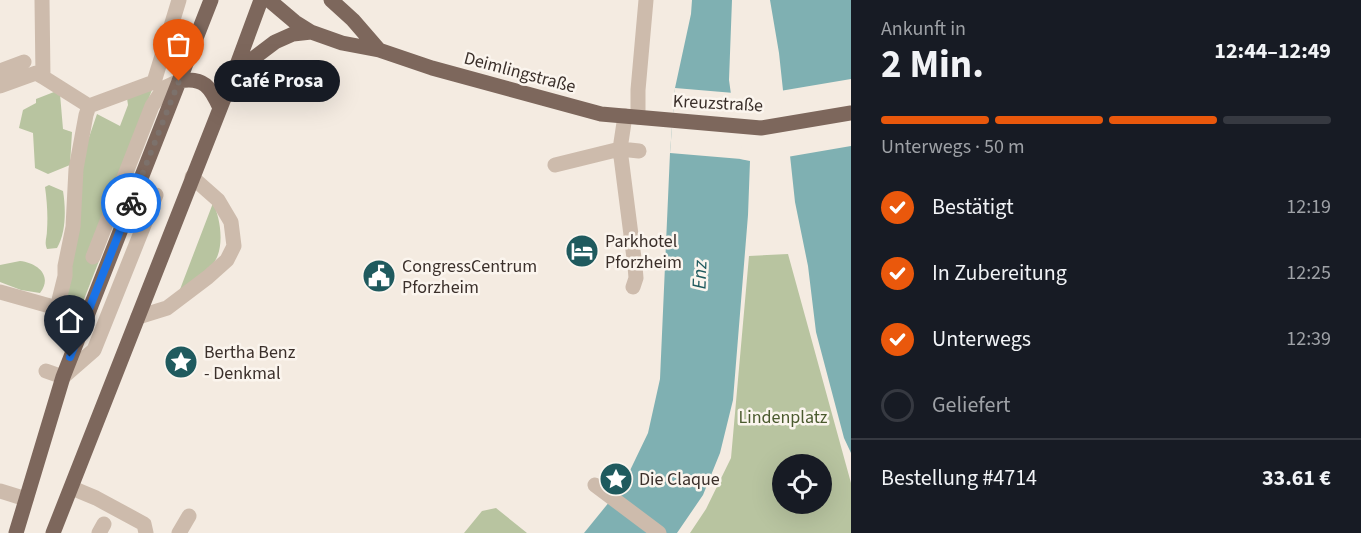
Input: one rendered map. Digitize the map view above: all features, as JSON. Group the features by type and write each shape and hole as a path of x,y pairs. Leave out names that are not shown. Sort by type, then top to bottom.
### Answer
{"main road":[{"path":"16,533 63,377 211,0"},
{"path":"53,533 261,0"},
{"name":"Deimlingstraße","path":"268,0 311,32 342,43 378,50 432,68 601,114 639,117"},
{"path":"331,0 353,20 378,50"},
{"path":"234,73 276,42 293,34 311,32"},
{"path":"179,81 198,80 212,90 220,108"},
{"name":"Kreuzstraße","path":"639,117 761,128 851,113"}],"street":[{"path":"42,0 43,76"},
{"path":"89,106 154,82 179,0"},
{"path":"633,287 636,278 635,266 620,149 639,117 638,90 646,0"},
{"path":"0,71 24,62"},
{"path":"0,86 36,73 89,106"},
{"path":"93,257 152,106 164,88 179,81"},
{"path":"57,308 73,227 76,169 89,106"},
{"path":"555,165 620,149 639,151"},
{"path":"138,317 167,308 208,278 227,260 234,246 231,222 218,200 192,177"},
{"path":"46,371 63,377 94,350 156,195"},
{"path":"0,292 57,308 85,319"},
{"path":"595,485 659,533"},
{"path":"72,488 130,515 144,524 146,533"},
{"path":"0,491 26,499"},
{"path":"179,533 189,516"}],"green space":[{"path":"152,90 86,256 99,261 81,307 69,305 64,298 84,152 97,114 120,126 128,105 127,98"},
{"path":"54,92 60,94 63,129 72,132 70,165 48,174 35,168 33,133 19,128 23,110 36,103 36,99"},
{"path":"49,185 63,191 65,213 64,228 57,248 47,249 45,187"},
{"path":"213,203 220,234 217,258 206,271 179,292"},
{"name":"Lindenplatz","path":"788,254 851,483 851,533 690,533 706,509 731,458 749,256"},
{"path":"20,261 33,264 42,271 45,281 40,293 21,290 0,282 0,265"},
{"path":"496,508 527,533 464,533 482,511"}],"water":[{"name":"Enz","path":"692,0 732,0 729,80 740,159 750,161 748,215 733,400 720,453 703,495 677,533 584,533 623,485 648,433 660,379 675,88"},
{"path":"770,0 851,0 851,453 844,438 816,332 808,266 795,202 779,53"}],"pier":[{"path":"851,79 851,146 787,157 780,91"},
{"path":"675,88 734,93 743,157 753,160 670,153"}],"way so far":[{"path":"131,203 179,81"}],"place":[{"name":"Café Prosa","path":"179,81"},
{"name":"Parkhotel Pforzheim","path":"582,251"},
{"name":"CongressCentrum Pforzheim","path":"379,276"},
{"name":"Bertha Benz - Denkmal","path":"181,362"},
{"name":"Die Claque","path":"616,479"}],"route":[{"path":"70,357 131,203"}]}
